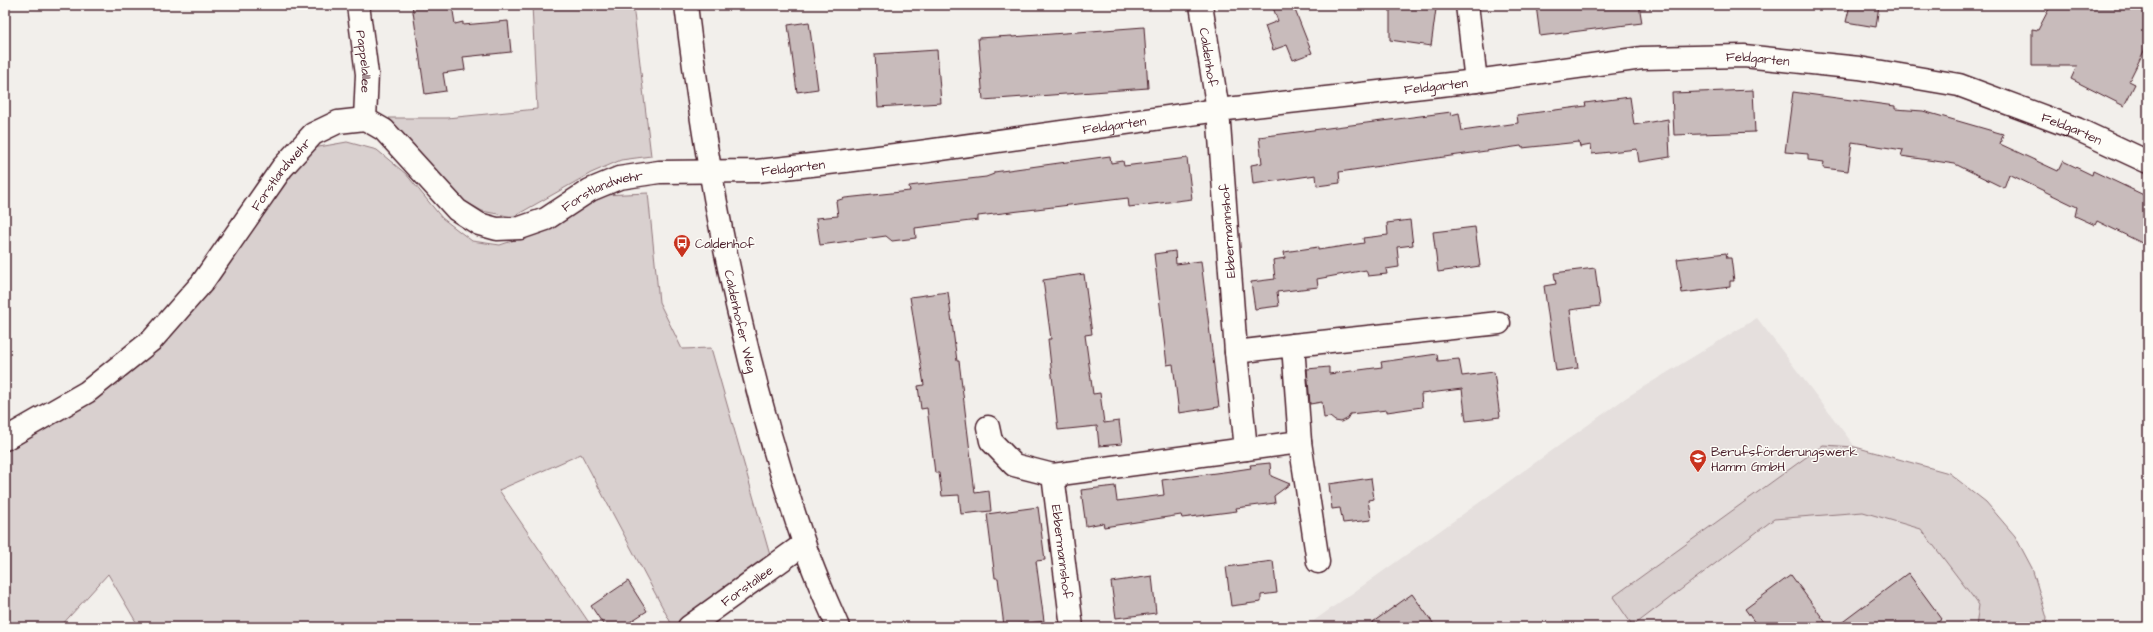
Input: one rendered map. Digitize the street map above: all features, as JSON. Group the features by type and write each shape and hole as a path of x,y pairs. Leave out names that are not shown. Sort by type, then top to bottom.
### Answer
{"street":[{"name":"Pappelallee","path":"358,5 367,74 365,119"},
{"name":"Caldenhofer Weg","path":"686,5 710,172 734,296 756,386 804,544 838,627"},
{"name":"Caldenhof","path":"1201,5 1218,110"},
{"path":"1467,5 1476,80"},
{"name":"Feldgarten","path":"710,172 757,171 905,154 1218,110 1476,80 1642,58 1744,56 1860,68 1959,85 2077,129 2148,162"},
{"name":"Ebbermannshof","path":"1218,110 1236,352 1246,449"},
{"name":"Forstlandwehr","path":"5,439 86,392 152,340 202,283 282,168 312,134 338,122 365,119 384,130 457,210 479,224 497,229 520,228 546,219 590,190 620,178 671,170 710,172"},
{"path":"1236,352 1499,323"},
{"path":"1293,345 1300,442 1318,562"},
{"path":"988,427 991,441 1014,465 1053,475 1300,442"},
{"name":"Ebbermannshof","path":"1053,475 1072,627"},
{"name":"Forstallee","path":"689,627 770,567 804,544"}],"shaded area":[{"path":"532,5 633,5 651,156 621,160 591,173 513,217 482,211 463,200 389,118 447,118 537,109"},
{"path":"347,142 377,150 406,174 442,218 472,241 500,245 553,227 603,195 648,193 659,302 682,349 711,348 777,580 735,606 672,625 581,454 499,490 592,627 139,627 108,574 60,627 5,627 5,450 65,411 205,286 243,243 281,185 313,148"},
{"name":"Berufsförderungswerk Hamm GmbH","path":"1757,318 1894,498 1944,522 1996,627 1305,627 1627,397"},
{"path":"1823,445 1855,447 1949,473 1986,502 2015,536 2032,568 2047,618 2046,627 1976,627 1979,605 1921,529 1863,512 1774,519 1633,626 1613,597"}],"building":[{"path":"412,5 452,5 455,24 463,22 463,25 508,21 511,52 463,57 465,70 443,73 446,91 425,94"},
{"path":"1272,5 1293,5 1312,53 1293,60 1287,45 1273,50 1265,26 1278,21"},
{"path":"1390,5 1411,5 1436,9 1431,46 1390,40"},
{"path":"1536,5 1639,5 1642,23 1540,36"},
{"path":"1850,5 1879,5 1876,27 1846,22"},
{"path":"2051,5 2148,5 2148,43 2129,81 2135,84 2124,106 2071,79 2077,66 2032,66 2032,29 2038,30"},
{"path":"809,22 818,89 797,92 788,25"},
{"path":"1144,27 1148,88 983,100 978,38 1012,37"},
{"path":"937,50 941,103 878,107 875,54"},
{"path":"1753,90 1755,132 1674,135 1672,93"},
{"path":"1793,92 1895,106 1895,109 1923,111 2003,134 2000,144 2058,171 2063,161 2092,175 2093,171 2148,197 2148,246 2097,221 2095,225 2075,216 2077,207 2009,174 2004,188 1955,164 1901,156 1903,150 1852,142 1848,171 1823,168 1824,162 1808,160 1808,154 1785,152"},
{"path":"1630,97 1634,125 1668,119 1670,157 1639,162 1637,149 1592,154 1591,145 1580,147 1579,142 1522,148 1521,146 1339,172 1340,183 1317,186 1316,175 1253,184 1251,165 1262,163 1259,137 1451,112 1451,115 1459,113 1462,131 1518,123 1517,115 1586,106 1585,103"},
{"path":"1110,156 1111,163 1123,161 1124,166 1187,158 1192,199 1129,207 1128,198 978,216 978,220 915,228 916,238 892,241 886,236 820,245 816,218 838,216 836,201 845,198 910,191 909,186 986,177 994,174 994,172"},
{"path":"1410,220 1413,245 1397,247 1399,267 1386,269 1387,274 1368,276 1366,270 1317,279 1318,287 1277,292 1279,306 1255,309 1251,282 1275,279 1273,260 1285,258 1284,252 1318,247 1318,250 1364,243 1363,238 1388,235 1387,223"},
{"path":"1475,227 1480,266 1438,272 1433,232"},
{"path":"1175,251 1176,264 1201,261 1219,407 1179,413 1173,364 1167,365 1154,254"},
{"path":"1726,253 1727,258 1731,258 1734,281 1730,281 1730,287 1682,293 1677,259"},
{"path":"1595,268 1600,306 1570,310 1578,368 1556,371 1544,286 1556,284 1554,273"},
{"path":"1084,274 1092,334 1085,335 1093,394 1100,393 1104,423 1119,421 1122,444 1099,446 1097,426 1058,430 1048,339 1051,339 1043,280"},
{"path":"948,292 957,361 959,361 975,493 989,491 991,511 961,514 959,495 942,496 939,473 935,473 927,408 921,409 918,386 924,385 910,297"},
{"path":"1437,354 1438,361 1459,359 1462,376 1494,372 1500,417 1466,421 1462,389 1421,394 1422,407 1387,412 1387,410 1350,414 1347,419 1341,422 1335,421 1330,417 1324,418 1322,402 1310,404 1307,369 1329,367 1329,374 1382,367 1381,362"},
{"path":"1270,463 1271,476 1290,484 1274,496 1275,503 1236,508 1237,511 1182,518 1181,515 1104,527 1103,523 1086,526 1081,490 1115,486 1117,501 1164,495 1162,480 1251,468 1250,465"},
{"path":"1371,478 1374,499 1368,500 1371,520 1343,523 1340,508 1332,509 1329,484"},
{"path":"1038,507 1045,560 1036,561 1044,621 1004,626 998,578 995,578 987,514"},
{"path":"1273,561 1277,593 1261,595 1261,602 1231,606 1226,567"},
{"path":"1908,573 1942,619 1931,627 1836,627"},
{"path":"1791,575 1829,627 1758,627 1745,609"},
{"path":"1152,576 1156,613 1116,618 1111,582"},
{"path":"628,581 647,611 622,627 605,627 591,606"},
{"path":"1412,594 1436,627 1366,627"}],"place":[{"name":"Caldenhof","path":"682,258"},
{"name":"Berufsförderungswerk Hamm GmbH","path":"1698,473"}]}
